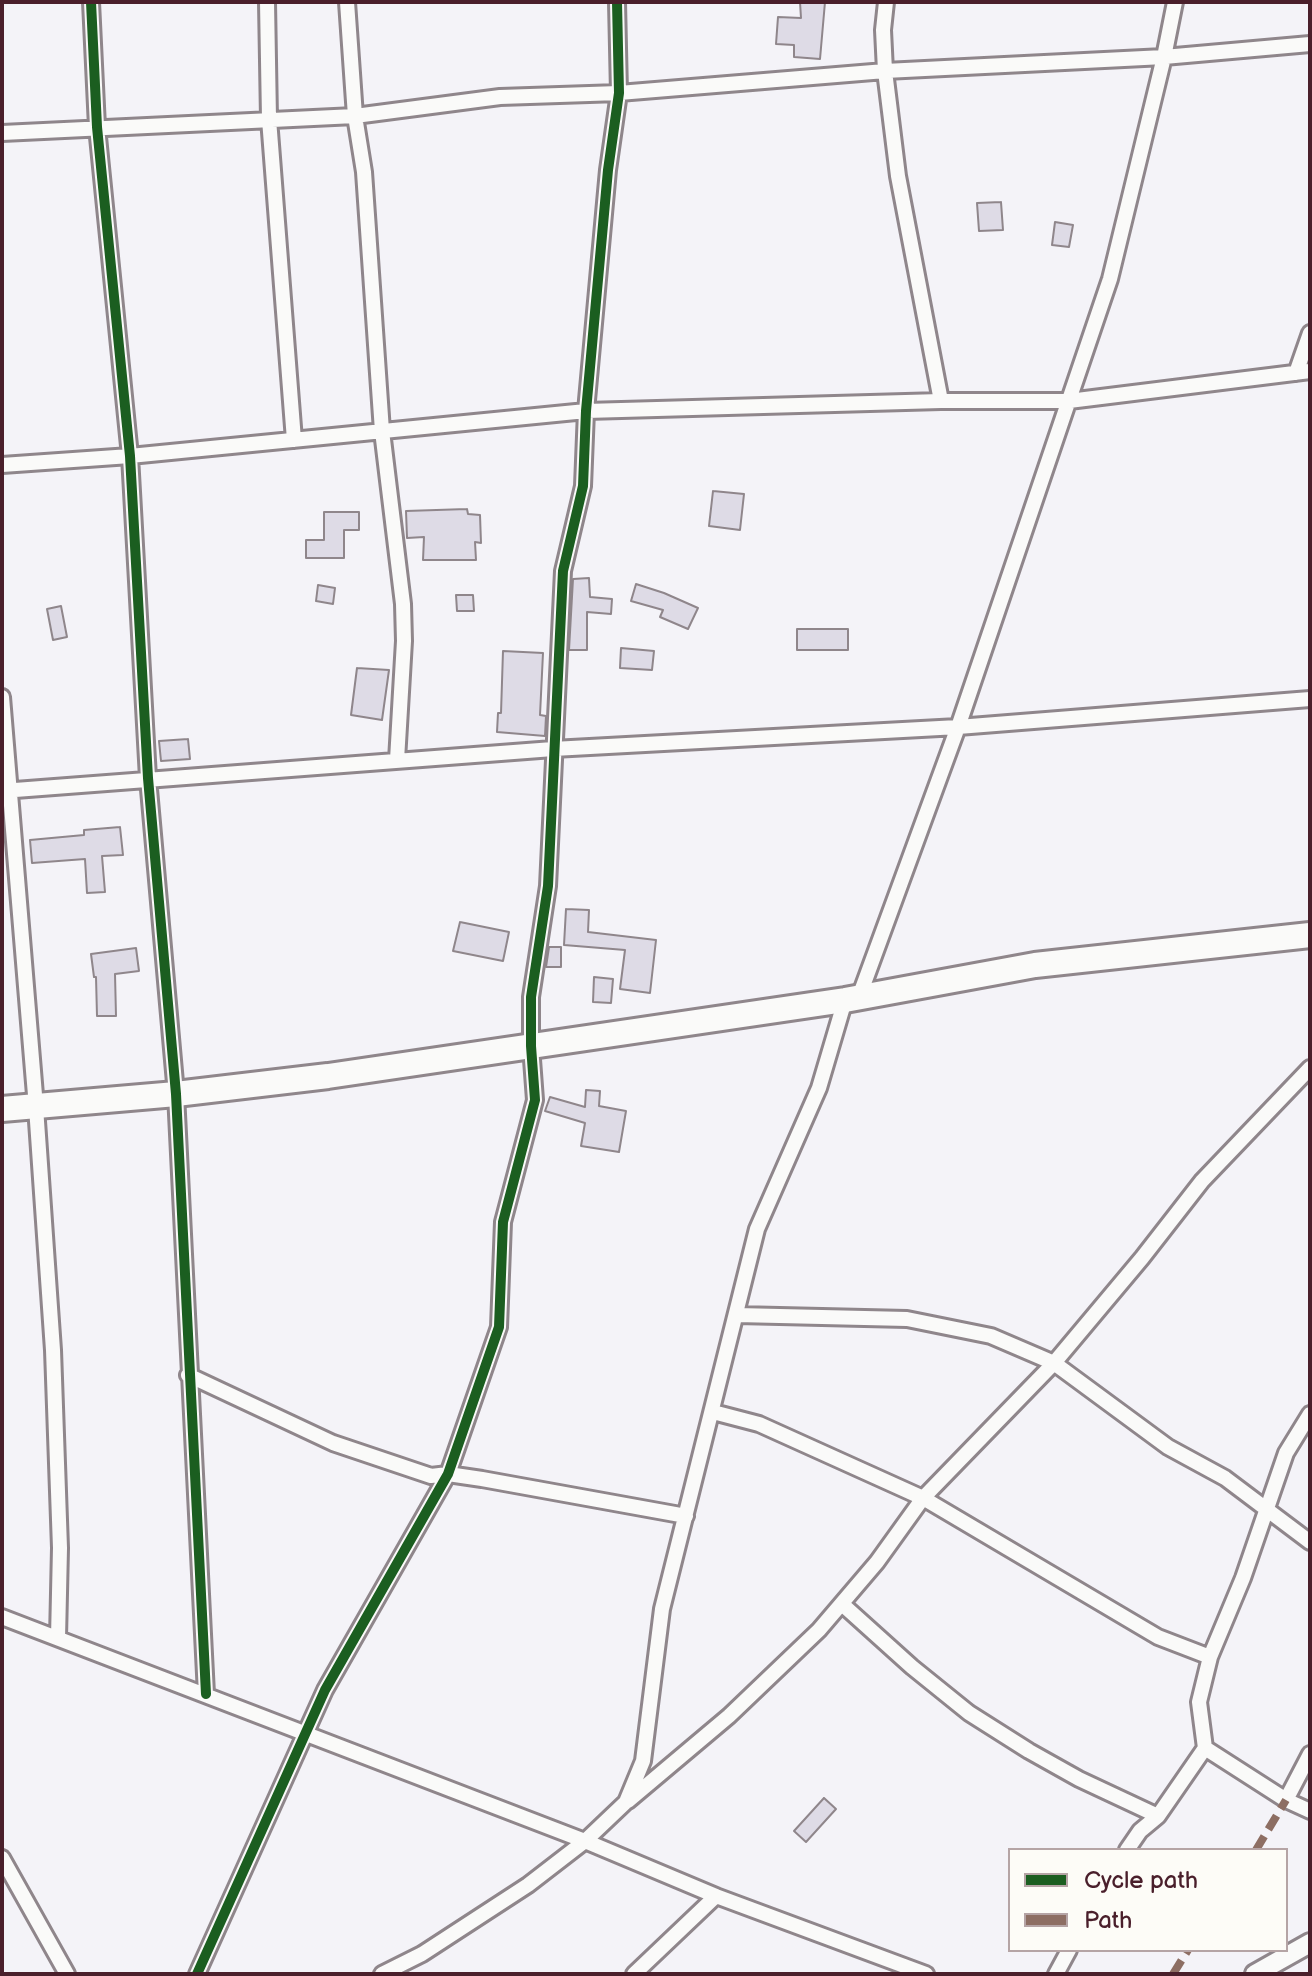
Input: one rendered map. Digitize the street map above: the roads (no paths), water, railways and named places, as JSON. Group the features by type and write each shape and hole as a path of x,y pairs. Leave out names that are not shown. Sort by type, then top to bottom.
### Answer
{"main road":[{"path":"2,1109 176,1094 343,1074 852,998 1035,965 1310,935"}],"street":[{"path":"91,2 97,127 130,456 148,778 176,1094 206,1694"},
{"path":"267,2 269,119 294,440"},
{"path":"347,2 355,116 364,172 382,431 403,604 404,641 397,760"},
{"path":"197,1974 325,1690 448,1474 499,1327 503,1222 535,1100 531,997 548,886 563,571 583,486 586,411 608,170 619,93 617,2"},
{"path":"886,2 883,30 885,71 904,216 941,401"},
{"path":"626,1802 643,1761 662,1609 757,1229 819,1088 958,727 1110,279 1175,2"},
{"path":"2,133 355,116 500,97 619,93 885,71 1164,57 1310,44"},
{"path":"2,465 130,456 586,411 941,401 1069,401 1303,372 1310,333"},
{"path":"2,697 6,790 36,1107 53,1350 60,1548 58,1638"},
{"path":"6,790 553,749 958,727 1310,699"},
{"path":"382,1974 422,1954 515,1893 585,1841 626,1802 729,1716 819,1630 877,1562 923,1498 1054,1363 1202,1181 1310,1068"},
{"path":"737,1315 907,1319 991,1336 1054,1363 1168,1447 1225,1478 1310,1542"},
{"path":"188,1375 333,1443 431,1476 448,1474 686,1516"},
{"path":"713,1412 759,1424 923,1498 1158,1637 1210,1657"},
{"path":"1128,1848 1140,1831 1158,1816 1205,1748 1199,1702 1210,1657 1243,1578 1286,1453 1310,1414"},
{"path":"842,1604 969,1713 1054,1765 1158,1816"},
{"path":"2,1617 585,1841 716,1896 926,1974"},
{"path":"1205,1748 1286,1800 1310,1811"},
{"path":"1286,1800 1310,1754"},
{"path":"2,1858 67,1974"},
{"path":"634,1974 716,1896"},
{"path":"1264,1972 1310,1943"},
{"path":"1056,1974 1068,1952"}]}
